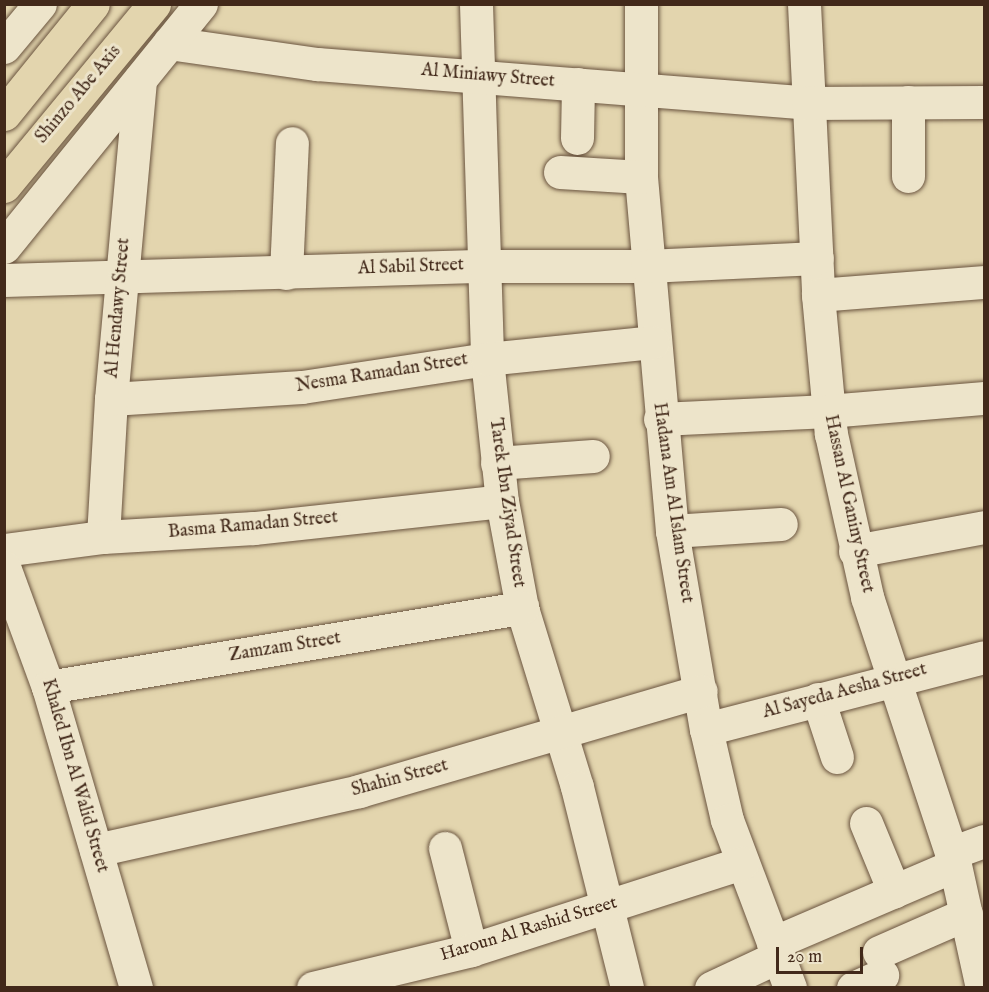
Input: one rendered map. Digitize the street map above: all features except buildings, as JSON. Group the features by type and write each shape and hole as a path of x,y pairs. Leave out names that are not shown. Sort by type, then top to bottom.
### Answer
{"main road":[{"path":"4,114 93,4"},
{"name":"Shinzo Abe Axis","path":"4,186 154,4"}],"street":[{"path":"4,47 40,4"},
{"path":"4,247 201,4"},
{"name":"Tarek Ibn Ziyad Street","path":"476,4 487,359 502,501 522,609 561,734 627,987"},
{"name":"Hadana Am Al Islam Street","path":"641,4 639,90 641,177 653,342 672,531 706,729 727,820 790,987"},
{"name":"Hassan Al Ganiny Street","path":"804,4 818,295 828,411 855,551 892,679 953,859 972,906 982,987"},
{"name":"Al Miniawy Street","path":"169,43 317,64 808,103 984,102"},
{"name":"Al Hendawy Street","path":"103,537 111,399 140,79"},
{"path":"577,138 578,84"},
{"path":"908,102 908,177"},
{"path":"286,273 292,143"},
{"path":"560,172 641,177"},
{"name":"Al Sabil Street","path":"4,280 485,266 647,266 817,258"},
{"path":"818,295 984,282"},
{"name":"Nesma Ramadan Street","path":"111,399 302,387 487,359 653,342"},
{"path":"660,419 828,411 984,398"},
{"path":"497,463 593,456"},
{"name":"Basma Ramadan Street","path":"4,550 103,537 254,528 502,501"},
{"path":"672,531 781,524"},
{"path":"855,551 984,527"},
{"name":"Khaled Ibn Al Walid Street","path":"4,567 48,687 136,987"},
{"name":"Zamzam Street","path":"48,687 522,609"},
{"name":"Al Sayeda Aesha Street","path":"706,729 984,657"},
{"name":"Shahin Street","path":"96,850 359,791 561,734 700,691"},
{"path":"818,699 837,758"},
{"path":"867,823 894,891"},
{"path":"711,987 776,949 894,891 984,841"},
{"path":"445,848 471,950"},
{"name":"Haroun Al Rashid Street","path":"313,987 471,950 742,863"},
{"path":"872,972 972,906"}]}
